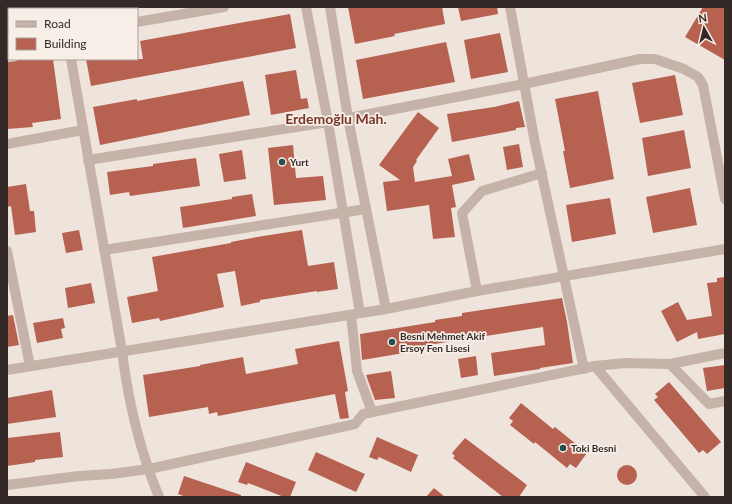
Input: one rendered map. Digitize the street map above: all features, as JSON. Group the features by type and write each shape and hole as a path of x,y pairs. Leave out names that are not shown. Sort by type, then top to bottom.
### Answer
{"street":[{"path":"138,22 224,7"},
{"path":"306,7 328,122 343,213 355,314 357,371 372,412"},
{"path":"330,7 348,118 386,309"},
{"path":"510,7 563,276 584,369"},
{"path":"88,160 328,122 524,84 640,59 655,59 684,69 698,78 703,85 725,199"},
{"path":"71,60 126,381 149,469 159,497"},
{"path":"7,144 83,130"},
{"path":"477,291 462,213 482,191 542,173"},
{"path":"104,250 366,209"},
{"path":"7,370 386,309 477,291 725,249"},
{"path":"7,251 30,366"},
{"path":"7,485 149,469 356,424 363,414 595,366 625,363 670,364 725,353"},
{"path":"670,364 709,404 725,401"},
{"path":"595,366 705,497"}],"building":[{"path":"348,7 442,7 445,24 394,34 395,36 355,44"},
{"path":"458,7 497,7 498,14 461,21"},
{"path":"703,7 725,7 725,60 685,37"},
{"path":"290,14 296,48 91,86 86,60 143,59 140,41"},
{"path":"500,33 508,72 471,79 464,40"},
{"path":"446,42 455,82 363,99 356,60"},
{"path":"53,60 61,119 32,123 33,127 7,129 7,62"},
{"path":"296,70 301,99 307,98 309,108 271,115 265,75"},
{"path":"675,75 683,115 640,123 632,83"},
{"path":"243,81 250,115 100,145 93,107 137,99 137,101"},
{"path":"598,91 614,179 570,188 563,151 565,151 555,99"},
{"path":"519,101 525,127 452,142 447,114 494,107"},
{"path":"418,112 439,128 416,160 417,161 413,167 415,182 452,176 448,159 469,154 475,180 452,185 456,207 451,208 455,237 433,239 429,205 387,211 383,182 400,180 379,165"},
{"path":"684,130 691,168 648,176 642,138"},
{"path":"519,144 523,167 507,170 503,147"},
{"name":"Yurt","path":"293,145 296,178 323,176 326,200 274,205 268,148"},
{"path":"242,150 246,179 224,182 219,154"},
{"path":"196,158 200,186 130,196 129,192 110,195 107,172 153,166 153,164"},
{"path":"26,184 30,211 34,211 36,232 15,235 11,206 7,207 7,187"},
{"path":"690,188 697,225 653,233 646,197"},
{"path":"252,194 256,216 183,228 180,207 232,199 232,197"},
{"path":"610,198 616,234 572,242 566,205"},
{"path":"79,230 83,250 66,253 62,233"},
{"path":"302,230 308,266 334,262 338,289 260,300 260,302 241,306 235,271 217,274 224,307 160,321 159,318 132,323 127,297 158,291 152,257"},
{"path":"725,277 725,334 698,339 697,332 677,342 661,311 678,302 687,320 712,316 707,283 717,282 717,278"},
{"path":"91,283 95,303 68,308 65,288"},
{"path":"562,298 573,363 494,376 491,353 545,345 543,327 428,345 428,349 362,360 360,334 435,322 435,320 462,316 462,313"},
{"path":"13,315 19,345 7,347 7,316"},
{"path":"63,318 65,328 61,329 63,338 37,343 33,323"},
{"path":"339,341 348,391 345,392 349,418 340,419 335,394 218,416 217,412 209,414 208,407 149,417 143,375 200,366 243,357 246,374 298,364 295,349"},
{"path":"476,356 478,375 461,378 458,359"},
{"path":"725,365 725,388 707,391 703,368"},
{"path":"391,371 395,398 375,400 366,375"},
{"path":"669,382 721,442 707,454 703,450 699,453 654,400 658,397 655,394"},
{"path":"52,390 56,417 7,424 7,398"},
{"path":"521,403 553,429 555,427 587,453 576,468 570,464 567,468 535,442 534,444 510,425 513,421 509,418"},
{"path":"60,432 63,457 35,460 35,462 7,466 7,438"},
{"path":"377,437 418,455 411,472 379,457 377,460 369,457"},
{"path":"465,438 527,485 519,497 503,497 453,458 455,456 452,453"},
{"path":"316,452 365,474 356,492 308,470"},
{"path":"246,462 296,482 290,497 284,497 248,483 247,485 238,482"},
{"path":"627,465 634,468 637,475 634,482 627,485 620,482 617,475 620,468"},
{"path":"184,476 241,495 241,497 186,497 178,494"},
{"path":"434,488 445,497 426,497"}],"place":[{"name":"Yurt","path":"282,162"},
{"name":"Besni Mehmet Akif Ersoy Fen Lisesi","path":"392,342"},
{"name":"Toki Besni","path":"563,448"}],"district":[{"name":"Erdemoğlu Mah.","path":"336,119"}]}
